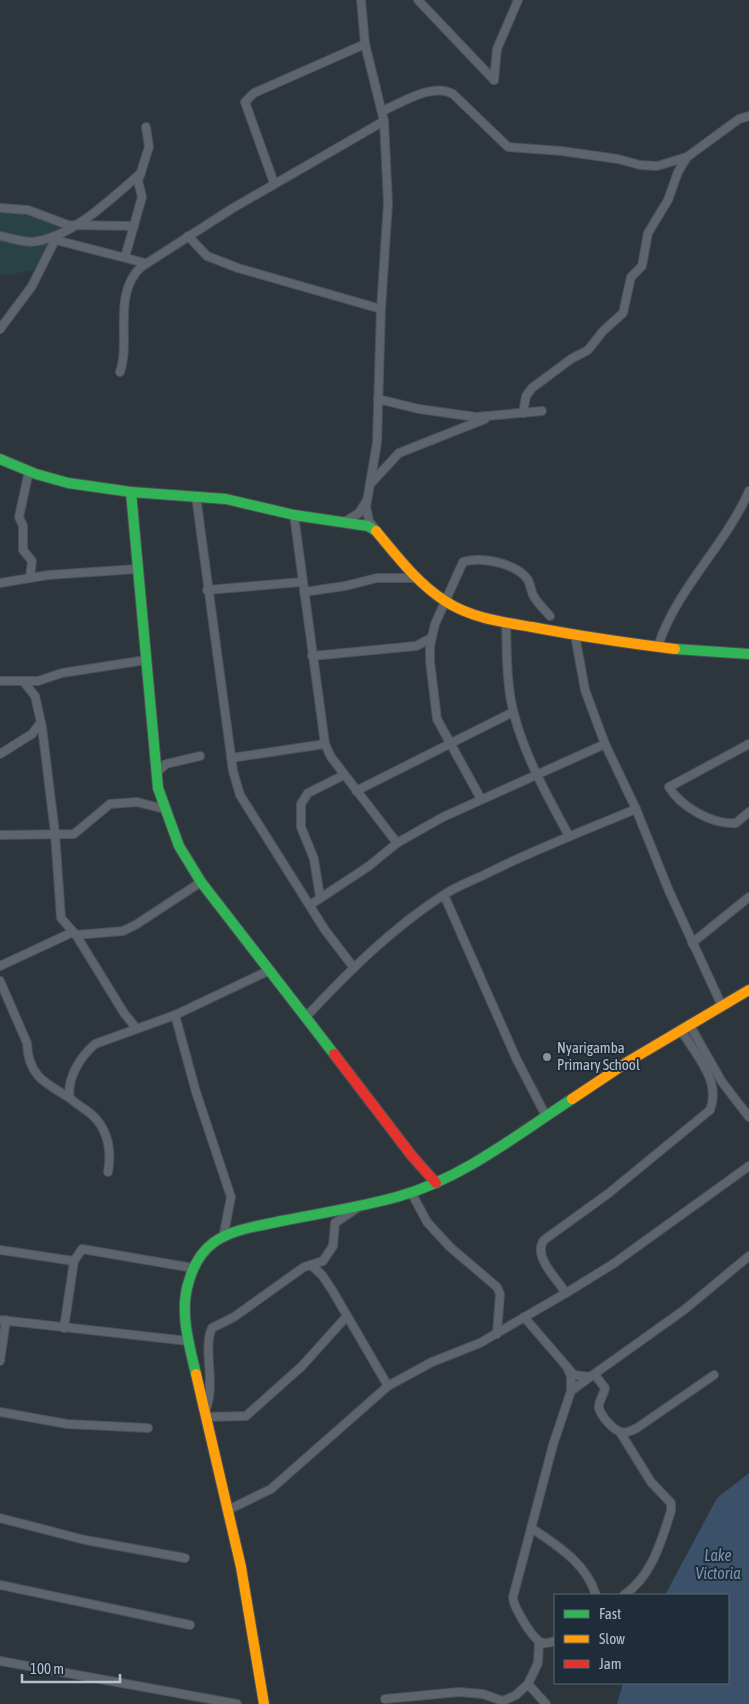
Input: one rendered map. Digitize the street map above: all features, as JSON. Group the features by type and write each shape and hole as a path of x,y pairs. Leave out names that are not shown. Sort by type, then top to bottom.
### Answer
{"street":[{"path":"346,522 358,514 366,502 372,482 377,443 381,309 388,203 384,121 365,44 361,0"},
{"path":"418,0 494,80 498,49 518,0"},
{"path":"274,184 245,102 254,93 365,44"},
{"path":"382,111 433,90 442,90 452,94 470,113 510,148 561,151 640,165 657,166 687,157 739,119 749,116"},
{"path":"120,372 123,360 122,332 127,290 132,277 145,263 274,184 384,121"},
{"path":"125,257 142,196 138,182 149,147 146,126"},
{"path":"523,413 526,396 532,388 571,359 588,350 603,331 623,313 631,277 642,263 648,233 668,200 678,172 687,157"},
{"path":"0,236 33,242 51,239 103,207 141,172"},
{"path":"0,208 28,210 57,223 74,226 134,226"},
{"path":"188,236 207,256 238,268 381,309"},
{"path":"51,239 145,263"},
{"path":"0,329 32,286 51,239"},
{"path":"378,399 459,416 490,417 542,411"},
{"path":"372,482 398,453 490,417"},
{"path":"0,459 57,481 131,492 226,499 294,515 346,522 375,529"},
{"path":"29,471 19,518 23,526 23,550 32,561 30,578"},
{"path":"658,646 690,584 732,523 749,490"},
{"path":"131,492 158,788 164,809 179,846 201,882 268,971 306,1017 412,1156 436,1183"},
{"path":"196,496 231,758 240,795 325,930 354,968"},
{"path":"366,502 367,514 375,529 416,578 444,603 469,614 576,635 715,653 749,654"},
{"path":"294,515 325,744 344,775 397,843"},
{"path":"481,799 437,719 429,655 431,638 444,603 463,562 470,560 490,562 517,570 528,580 536,599 550,616"},
{"path":"0,583 30,578 137,569"},
{"path":"304,592 345,586 377,578 416,578"},
{"path":"208,590 302,582"},
{"path":"506,622 509,688 513,712 537,776 568,836"},
{"path":"576,635 585,690 605,744 636,809 692,943 722,1006"},
{"path":"312,656 419,646 431,638"},
{"path":"419,646 429,655"},
{"path":"0,681 38,680 62,673 146,660"},
{"path":"23,681 35,696 41,722 55,833 60,913 63,922 74,934 124,1013 136,1028"},
{"path":"356,791 513,712"},
{"path":"0,754 32,734 41,722"},
{"path":"231,758 325,744"},
{"path":"310,905 369,866 397,843 442,817 605,744"},
{"path":"749,744 702,771 669,787 682,803 721,821 736,823 749,812"},
{"path":"156,772 166,764 200,756"},
{"path":"320,897 314,859 302,827 302,804 308,793 344,775"},
{"path":"0,835 74,834 110,804 137,802 164,809"},
{"path":"306,1017 354,968 414,916 444,895 568,836 636,809"},
{"path":"0,966 74,934 123,931 137,924 201,882"},
{"path":"444,895 516,1058 546,1116"},
{"path":"692,943 749,897"},
{"path":"70,1098 71,1078 92,1047 136,1028 175,1015 268,971"},
{"path":"0,980 27,1043 27,1052 33,1071 99,1121 103,1128 111,1150 108,1172"},
{"path":"264,1704 253,1624 188,1341 185,1309 188,1282 201,1254 213,1243 242,1229 363,1204 411,1192 436,1183 483,1157 685,1027 748,993"},
{"path":"175,1015 196,1092 231,1197 223,1238"},
{"path":"685,1027 722,1082 749,1117"},
{"path":"566,1293 540,1255 540,1246 544,1240 609,1192 710,1110 713,1096 706,1069 685,1027"},
{"path":"228,1510 271,1490 388,1386 432,1362 497,1334 566,1293 613,1264 749,1166"},
{"path":"411,1192 427,1222 450,1247 497,1286 500,1294 497,1334"},
{"path":"205,1414 211,1393 210,1338 212,1328 234,1318 304,1267 323,1260 333,1246 335,1223 363,1204"},
{"path":"64,1328 74,1261 81,1250 86,1249 193,1268"},
{"path":"0,1250 74,1261"},
{"path":"571,1391 684,1310 749,1256"},
{"path":"311,1266 326,1281 388,1386"},
{"path":"205,1414 246,1416 302,1366 347,1316"},
{"path":"524,1317 567,1367 579,1378 592,1376"},
{"path":"0,1361 3,1320 188,1341"},
{"path":"385,1699 459,1692 483,1694 503,1701 522,1689 538,1663 539,1642 513,1603 514,1590 553,1446 571,1391 571,1376 567,1367"},
{"path":"620,1432 637,1428 714,1374"},
{"path":"592,1376 605,1388 599,1408 607,1420 620,1432 645,1474 671,1503 671,1511 646,1574 634,1588 625,1594"},
{"path":"0,1412 67,1424 148,1428"},
{"path":"0,1518 85,1540 185,1558"},
{"path":"532,1529 558,1546 584,1569 596,1594"},
{"path":"0,1585 190,1625"},
{"path":"539,1642 546,1644 554,1641"},
{"path":"0,1661 237,1704"},
{"path":"522,1689 546,1704"}],"green space":[{"path":"0,205 37,208 58,220 60,240 52,248 43,268 9,275 0,274"}],"water":[{"name":"Lake Victoria","path":"749,1473 749,1704 617,1704 623,1684 729,1684 729,1594 666,1594 717,1498"}],"traffic: fast":[{"path":"0,459 36,474 68,483 131,492 226,499 294,515 368,526 376,531"},
{"path":"131,492 158,788 179,846 201,882 334,1054"},
{"path":"675,649 749,654"},
{"path":"196,1374 186,1328 186,1292 195,1265 201,1255 213,1243 229,1234 246,1229 341,1210 400,1196 423,1188 468,1167 572,1099"}],"traffic: slow":[{"path":"376,531 425,586 445,601 465,612 509,623 675,649"},
{"path":"572,1099 629,1061 749,990"},
{"path":"196,1374 241,1567 264,1704"}],"traffic: jam":[{"path":"334,1054 412,1156 436,1183"}],"place":[{"name":"Nyarigamba Primary School","path":"547,1057"}]}
